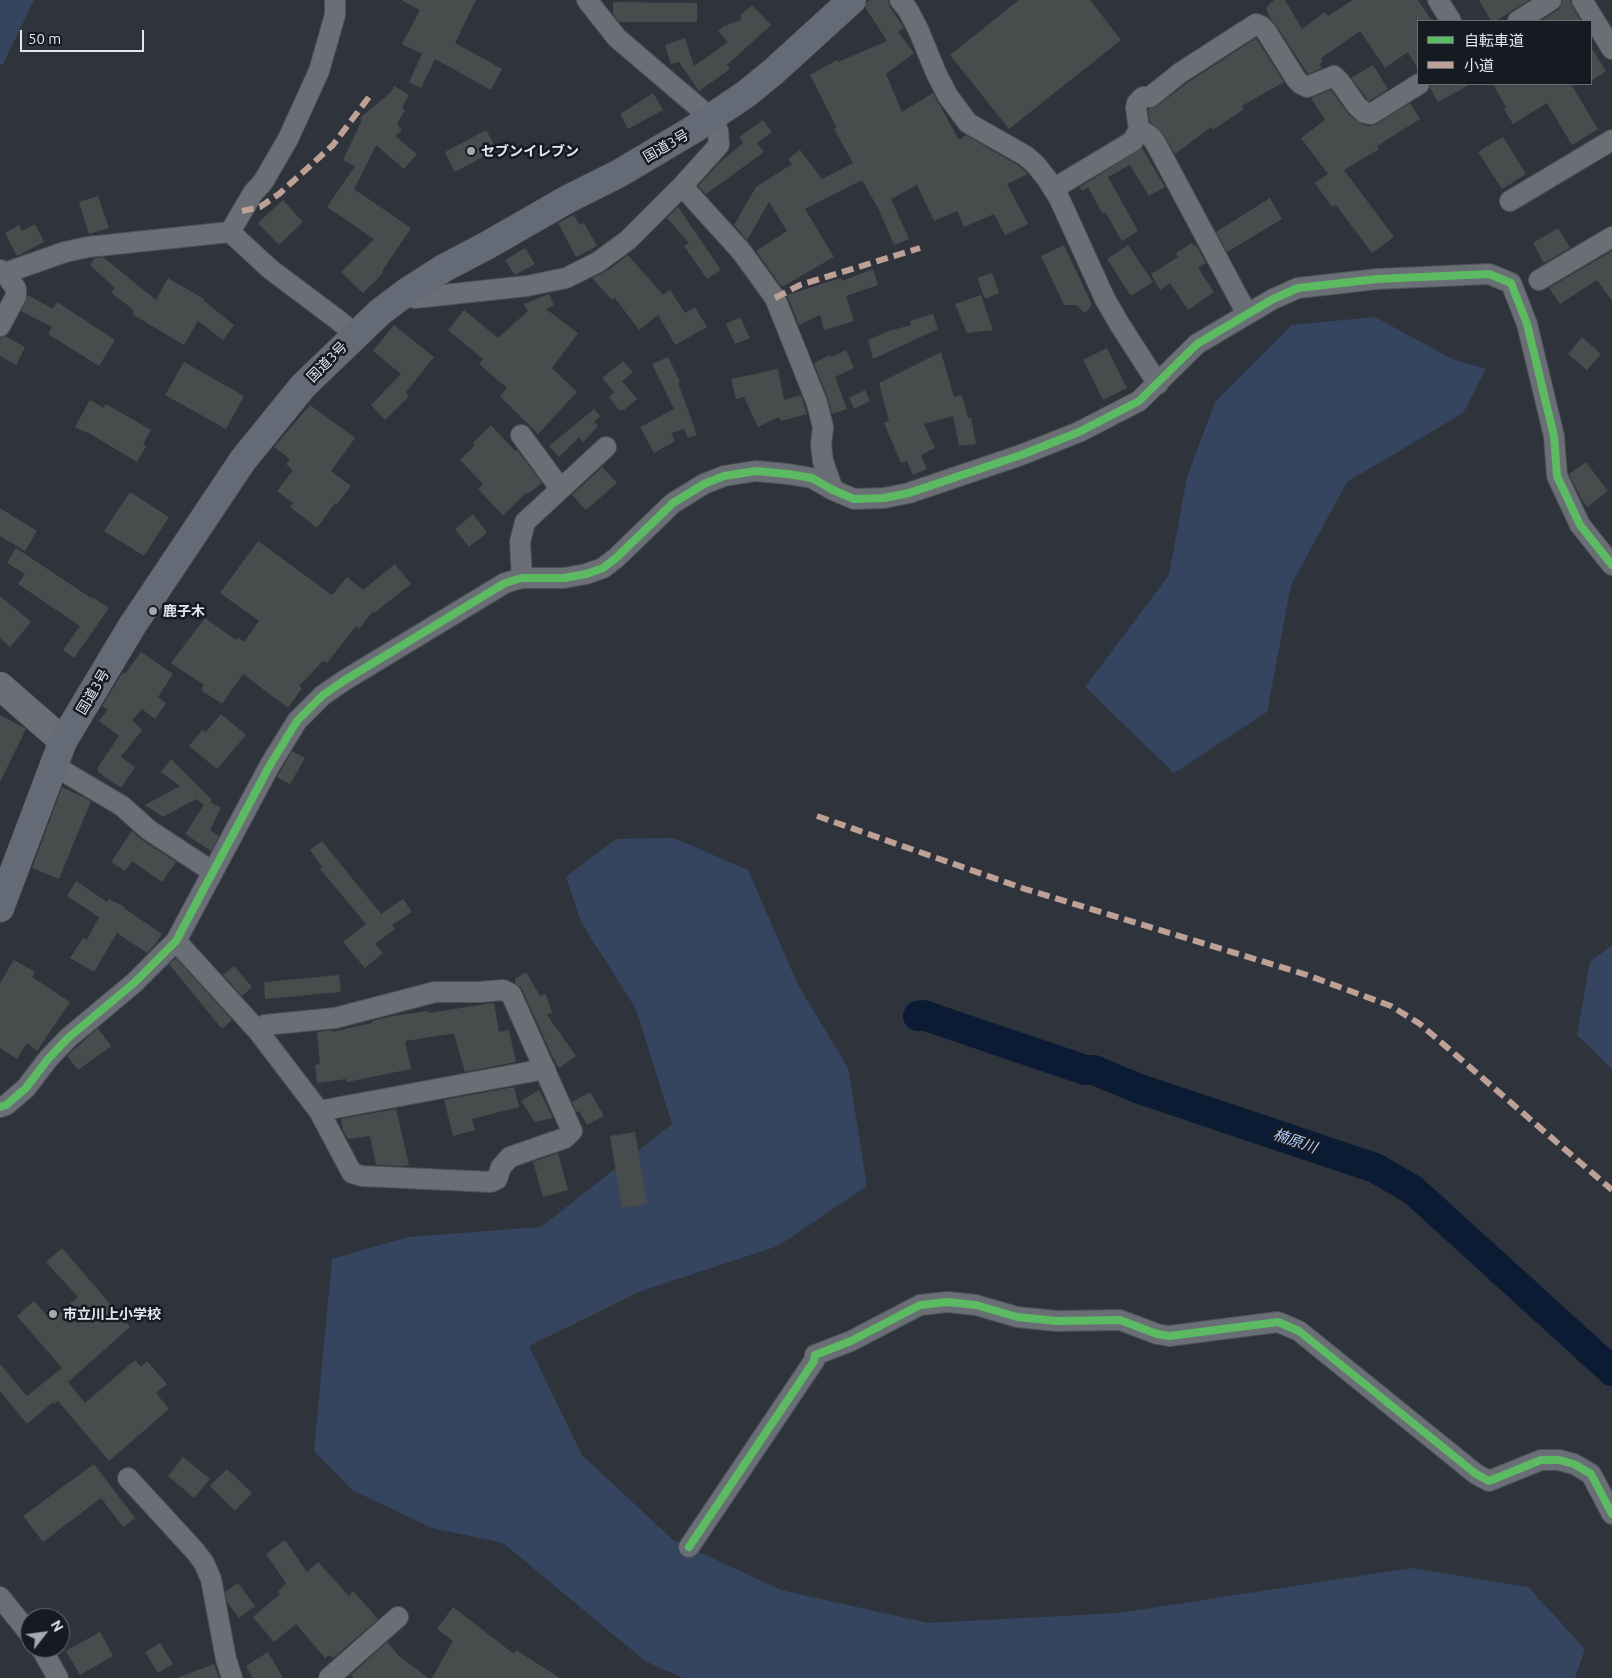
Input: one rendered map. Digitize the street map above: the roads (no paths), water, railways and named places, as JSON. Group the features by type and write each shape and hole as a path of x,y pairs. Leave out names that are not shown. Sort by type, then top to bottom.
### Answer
{"highway":[{"name":"国道3号","path":"0,908 58,753 132,626 243,460 303,386 355,334 408,291 444,268 568,199 618,174 711,118 746,94 773,72 848,1"}],"street":[{"path":"230,232 253,193 263,182 288,138 319,71 335,15 335,0"},
{"path":"408,291 415,298 527,286 566,278 598,262 628,240 682,186 719,144 718,131 711,118 617,38 587,0"},
{"path":"603,0 604,20"},
{"path":"900,0 908,10 918,29 948,96 968,123 1026,156 1036,165 1053,189 1106,299 1120,325 1158,384"},
{"path":"1438,0 1450,20"},
{"path":"1520,20 1551,0"},
{"path":"1582,0 1612,49"},
{"path":"1053,189 1133,141 1139,129 1137,103 1143,97 1150,96 1180,73 1256,24 1266,31 1300,84 1306,87 1334,76 1356,106 1365,113 1371,114 1417,85"},
{"path":"1139,129 1151,136 1155,142 1247,314"},
{"path":"1510,201 1612,140"},
{"path":"682,186 741,251 775,298 817,403 822,427 821,445 823,461 833,490"},
{"path":"0,326 16,296 16,289 2,272 65,252 88,247 230,232 270,269 355,334"},
{"path":"1539,280 1612,237"},
{"path":"0,1106 6,1105 26,1088 48,1058 68,1038 134,983 176,941 270,765 297,721 323,695 505,583 522,578 564,578 586,574 603,568 616,558 673,503 704,484 724,476 756,471 812,478 854,499 884,498 909,493 1021,455 1079,432 1139,402 1197,344 1272,299 1298,288 1414,277 1489,274 1511,283 1529,333 1554,436 1557,476 1580,525 1612,565"},
{"path":"522,435 560,488"},
{"path":"522,578 520,542 524,522 606,448"},
{"path":"0,686 58,753 149,830 213,872"},
{"path":"176,941 258,1031 319,1111 352,1173 362,1176 491,1182 497,1179 501,1167 510,1157 565,1138 572,1131 511,994 502,990 435,992 335,1018 265,1025 258,1031"},
{"path":"319,1111 545,1069"},
{"path":"689,1547 814,1360 815,1355 851,1341 920,1305 947,1302 976,1305 1017,1317 1056,1321 1120,1320 1158,1334 1169,1336 1278,1322 1299,1331 1476,1474 1489,1481 1542,1460 1559,1460 1574,1464 1591,1474 1612,1514"},
{"path":"128,1478 204,1563 211,1579 226,1659 232,1678"},
{"path":"0,1597 20,1622"},
{"path":"328,1678 398,1617"},
{"path":"47,1658 58,1678"}],"waterway":[{"name":"楠原川","path":"918,1016 923,1015 1085,1070 1094,1070 1137,1088 1375,1168 1413,1190 1612,1371"}],"place":[{"name":"セブンイレブン","path":"471,151"},
{"name":"鹿子木","path":"153,611"},
{"name":"市立川上小学校","path":"53,1314"}]}
